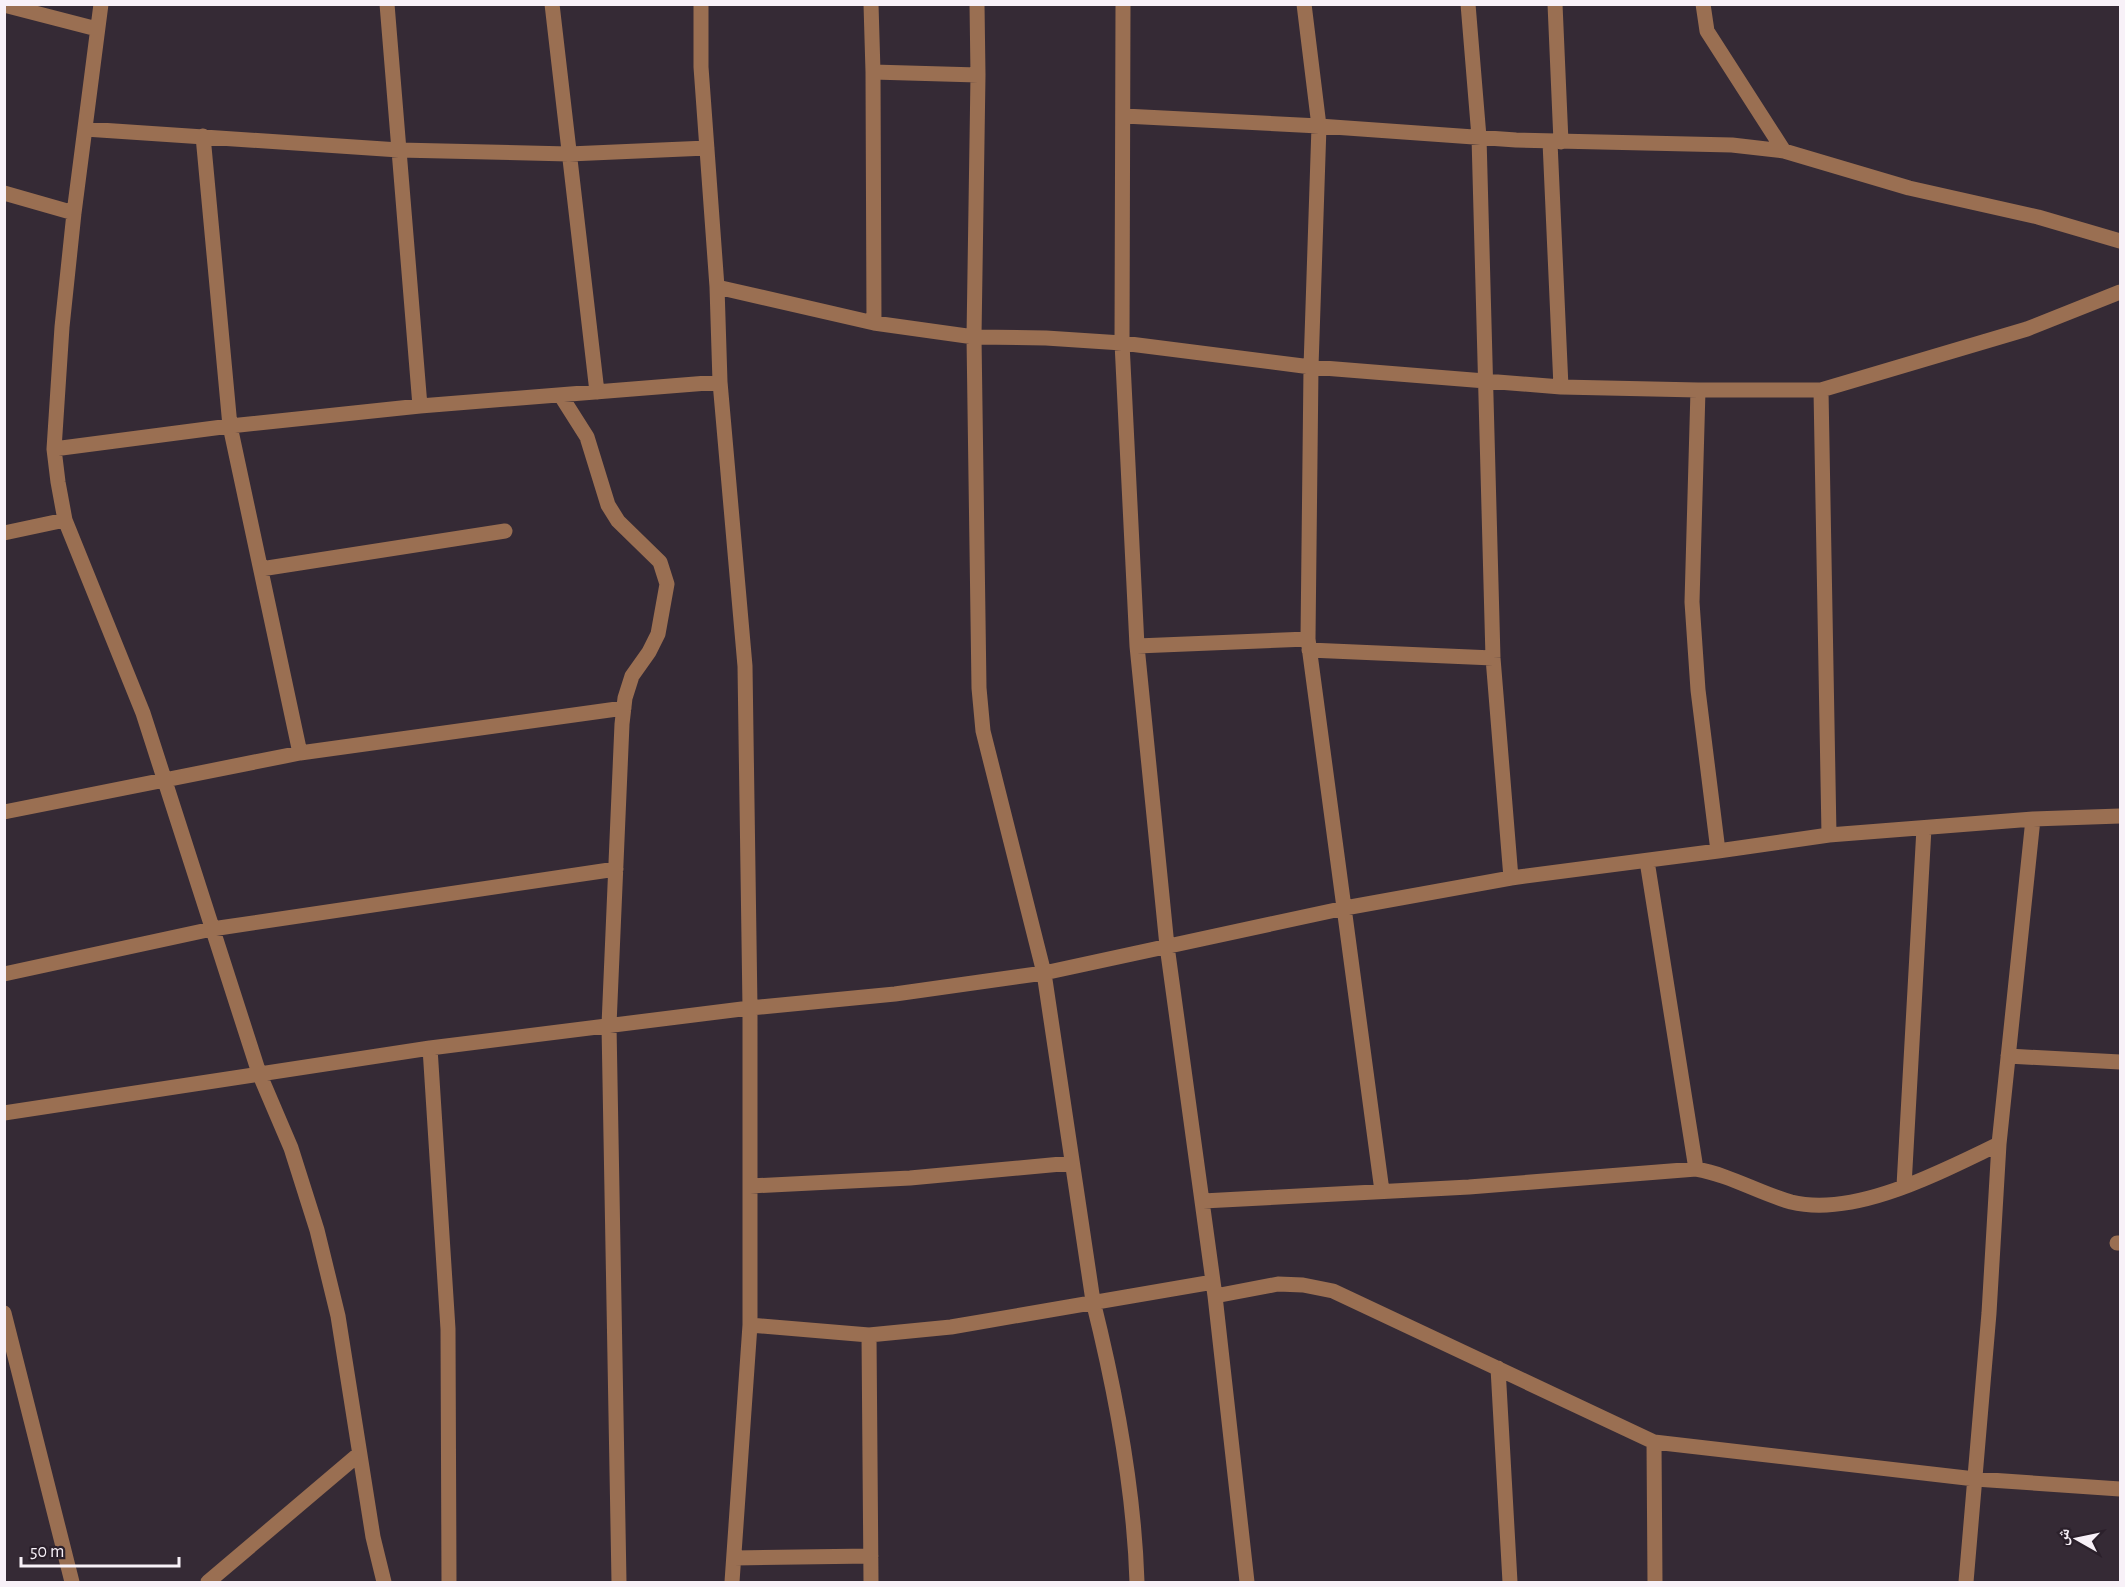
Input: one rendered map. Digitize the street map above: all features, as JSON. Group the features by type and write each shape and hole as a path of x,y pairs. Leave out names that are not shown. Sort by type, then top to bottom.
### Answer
{"street":[{"path":"101,4 62,327 54,449 58,482 65,520 143,713 259,1073 291,1148 317,1230 338,1316 358,1454 373,1537 384,1582"},
{"path":"387,4 420,406"},
{"path":"552,4 597,392"},
{"path":"700,4 701,67 710,216 717,287 720,382 745,666 750,1008 750,1325 732,1582"},
{"path":"871,4 874,322"},
{"path":"977,4 974,337 979,687 983,731 1044,974 1093,1301 1129,1474 1136,1538 1137,1582"},
{"path":"1123,4 1122,343 1137,646 1167,946 1203,1201 1247,1582"},
{"path":"1304,4 1320,126 1311,367 1308,644 1382,1191"},
{"path":"1468,4 1479,137 1493,657 1511,878"},
{"path":"1555,4 1561,387"},
{"path":"1703,4 1707,31 1784,151"},
{"path":"4,5 97,29"},
{"path":"873,72 978,75"},
{"path":"1124,116 1556,142 1732,145 1784,151 1909,188 2038,217 2121,241"},
{"path":"85,129 399,150 569,154 707,148"},
{"path":"203,136 231,426 300,753"},
{"path":"4,193 74,213"},
{"path":"717,287 874,322 974,337 1046,338 1122,343 1311,367 1561,387 1698,390 1821,390 2027,329 2121,292"},
{"path":"54,449 231,426 420,406 720,382"},
{"path":"1698,390 1692,602 1698,690 1718,852"},
{"path":"1821,390 1829,835"},
{"path":"561,396 587,437 608,505 618,521 660,562 667,584 658,634 649,652 632,676 624,708 616,869 609,1025 620,1582"},
{"path":"4,533 65,520"},
{"path":"261,569 505,531"},
{"path":"1137,646 1308,644 1493,657"},
{"path":"4,812 300,753 624,708"},
{"path":"4,1113 430,1048 750,1008 896,994 1044,974 1345,908 1511,878 1718,852 1829,835 2033,819 2121,816"},
{"path":"1966,1582 1989,1313 1999,1144 2033,819"},
{"path":"1904,1186 1924,828"},
{"path":"1647,861 1696,1169"},
{"path":"4,974 212,929 616,869"},
{"path":"430,1048 448,1329 449,1582"},
{"path":"2008,1056 2121,1062"},
{"path":"1203,1201 1469,1187 1696,1169 1714,1172 1793,1202 1828,1205 1869,1198 1920,1181 1999,1144"},
{"path":"750,1186 910,1178 1072,1163"},
{"path":"750,1325 869,1335 951,1327 1093,1301 1278,1284 1304,1285 1333,1291 1654,1442 1975,1479 2121,1489"},
{"path":"4,1313 72,1582"},
{"path":"869,1335 871,1582"},
{"path":"1498,1368 1510,1582"},
{"path":"1654,1442 1655,1582"},
{"path":"208,1582 358,1454"},
{"path":"734,1558 871,1556"}]}
